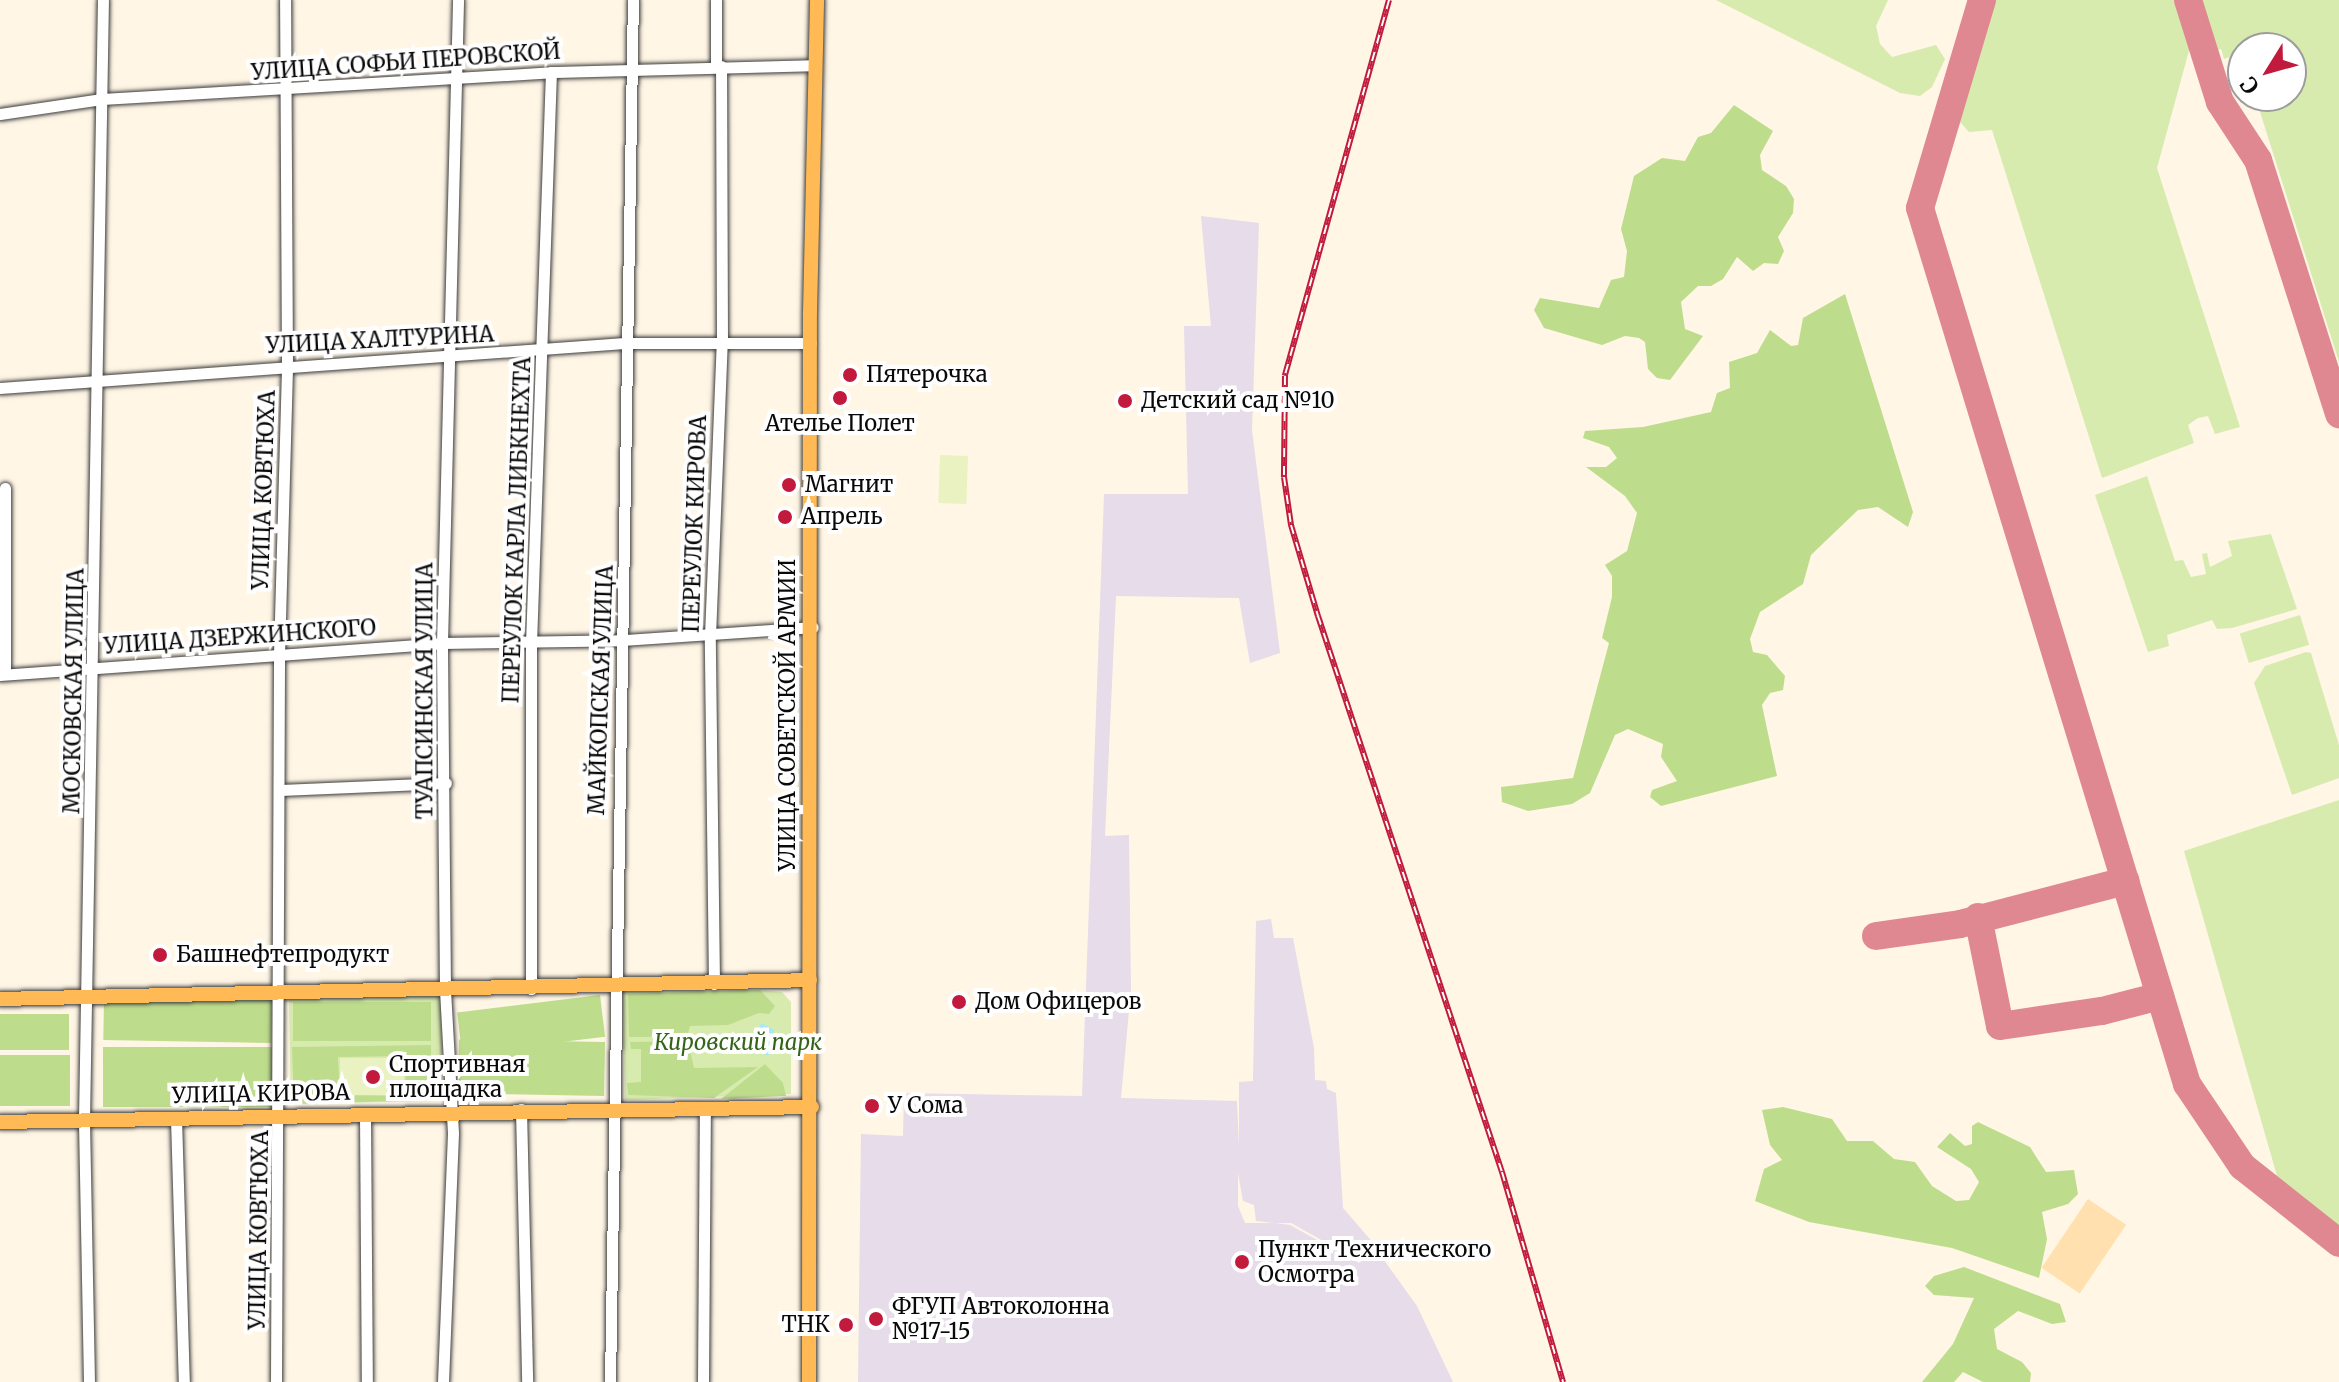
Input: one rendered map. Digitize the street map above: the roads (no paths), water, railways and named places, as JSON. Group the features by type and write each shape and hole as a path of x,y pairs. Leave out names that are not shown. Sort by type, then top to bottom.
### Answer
{"main road":[{"name":"УЛИЦА СОВЕТСКОЙ АРМИИ","path":"809,1382 813,627 811,343 817,0"},
{"path":"0,999 613,988 810,980"},
{"name":"УЛИЦА КИРОВА","path":"0,1122 281,1118 452,1110 812,1107"}],"street":[{"name":"МОСКОВСКАЯ УЛИЦА","path":"89,1382 84,1120 101,379 103,0"},
{"name":"УЛИЦА КОВТЮХА","path":"276,1382 281,1118 279,655 287,365 285,0"},
{"name":"ТУАПСИНСКАЯ УЛИЦА","path":"443,1382 452,1110 445,990 446,783 442,643 458,0"},
{"name":"МАЙКОПСКАЯ УЛИЦА","path":"610,1382 613,988 624,640 624,343 634,69 633,0"},
{"name":"ПЕРЕУЛОК КИРОВА","path":"714,984 710,636 722,341 716,0"},
{"name":"УЛИЦА СОФЬИ ПЕРОВСКОЙ","path":"0,114 102,99 285,91 551,72 816,65"},
{"name":"ПЕРЕУЛОК КАРЛА ЛИБКНЕХТА","path":"531,989 531,644 551,72"},
{"name":"УЛИЦА ХАЛТУРИНА","path":"0,388 287,365 450,358 624,343 811,343"},
{"name":"УЛИЦА ДЗЕРЖИНСКОГО","path":"5,488 3,674 442,643 531,644 624,640 813,627"},
{"path":"280,790 446,783"},
{"path":"521,1109 527,1382"},
{"path":"703,1382 705,1110"},
{"path":"365,1114 367,1382"},
{"path":"176,1118 184,1382"}],"water":[{"path":"762,1023 774,1030 774,1051 767,1056 756,1047 756,1030"}],"railway":[{"path":"1389,0 1285,376 1284,477 1291,525 1318,616 1502,1172 1563,1382"}],"place":[{"name":"Пятерочка","path":"850,375"},
{"name":"Ателье Полет","path":"840,398"},
{"name":"Детский сад №10","path":"1125,401"},
{"name":"Магнит","path":"789,485"},
{"name":"Апрель","path":"785,517"},
{"name":"Башнефтепродукт","path":"160,955"},
{"name":"Дом Офицеров","path":"959,1002"},
{"name":"Спортивная площадка","path":"373,1077"},
{"name":"У Сома","path":"872,1106"},
{"name":"Пункт Технического Осмотра","path":"1242,1262"},
{"name":"ФГУП Автоколонна №17-15","path":"876,1319"},
{"name":"ТНК","path":"846,1325"}],"park label":[{"name":"Кировский парк","path":"738,1043"}]}
